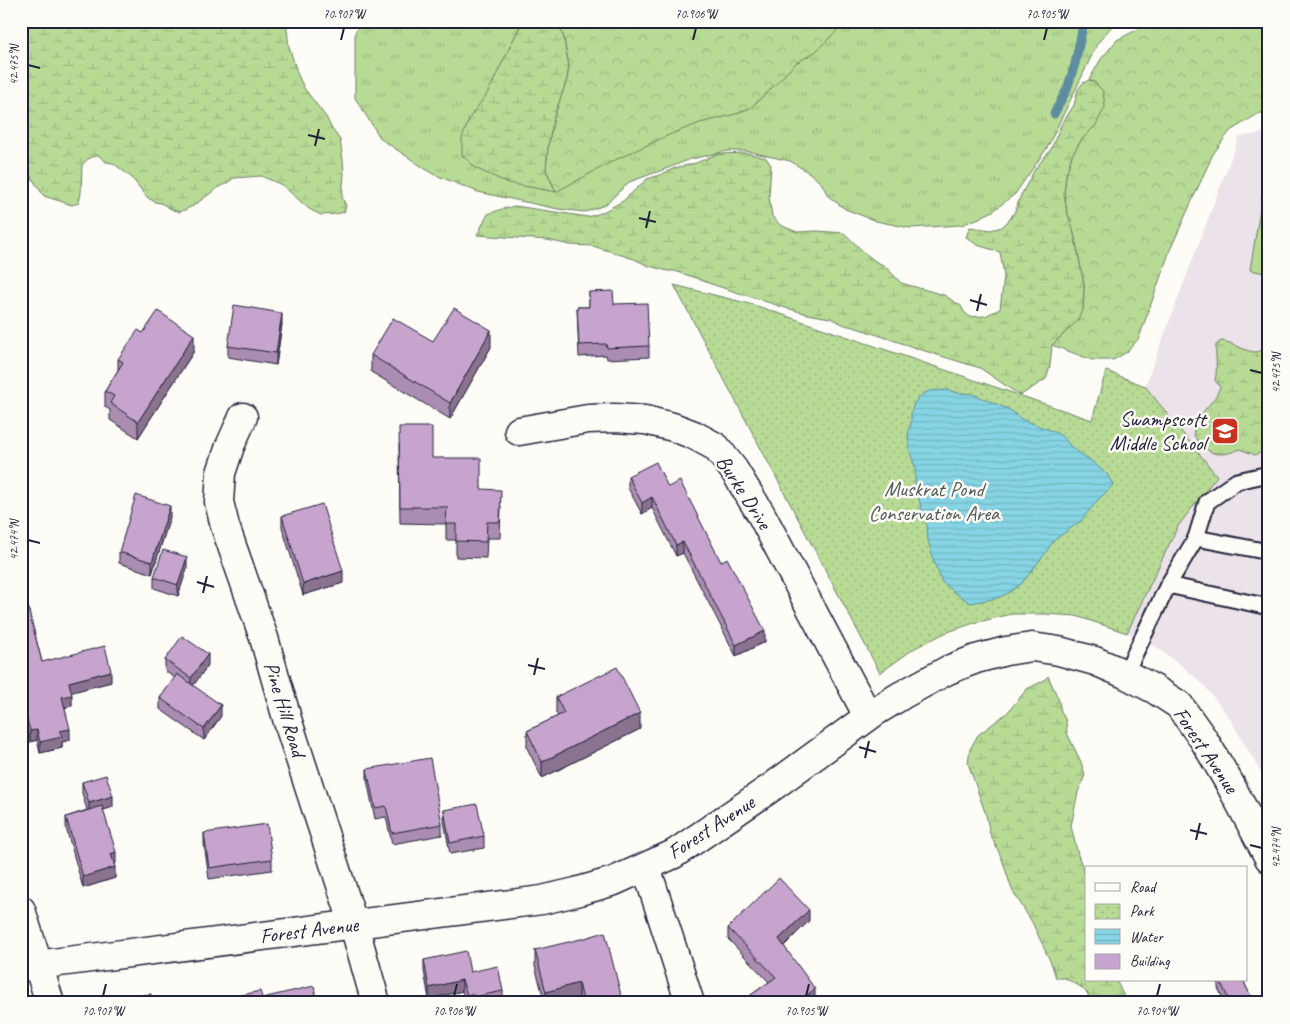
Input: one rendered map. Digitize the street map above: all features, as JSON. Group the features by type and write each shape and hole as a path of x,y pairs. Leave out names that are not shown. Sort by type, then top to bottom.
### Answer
{"street":[{"name":"Pine Hill Road","path":"243,417 221,472 219,502 225,526 264,638 288,722 354,925 376,1003"},
{"name":"Burke Drive","path":"519,431 588,419 644,420 673,426 716,447 734,470 761,514 868,716"},
{"name":"Forest Avenue","path":"30,966 542,900 614,881 674,854 772,787 868,716 902,694 948,670 976,659 1006,651 1032,647 1059,651 1094,661 1154,689 1179,705 1204,740 1230,784 1269,858"},
{"path":"646,867 690,1003"},
{"path":"21,910 30,966 50,1003"}],"lane":[{"path":"1125,674 1168,585 1196,538 1207,502 1237,481 1269,474"},
{"path":"1196,538 1269,552"},
{"path":"1168,585 1269,607"}],"shaded area":[{"name":"Swampscott Middle School","path":"1269,132 1269,786 1229,717 1203,684 1155,646 1127,633 1178,526 1216,476 1145,386 1239,137"}],"green space":[{"path":"31,21 286,21 289,47 298,75 304,88 326,117 340,140 344,174 342,197 346,206 344,212 321,215 309,209 282,185 261,176 234,178 193,206 180,212 148,198 131,177 113,163 106,162 98,155 88,159 82,165 79,203 72,205 44,196 27,171 21,168 21,27"},
{"path":"363,21 1116,21 1097,44 1047,148 1015,194 993,211 961,225 910,228 876,221 845,209 828,196 822,184 811,174 790,161 746,151 727,151 691,159 629,182 605,205 585,212 558,209 478,192 433,174 381,139 355,98 355,32"},
{"path":"524,21 557,21 563,35 569,66 567,79 554,117 548,146 546,170 556,192 508,183 477,169 462,155 462,138 470,117 487,94"},
{"path":"557,21 847,21 815,52 796,63 750,108 671,134 615,160 556,192 546,170 548,146 554,117 567,79 569,66 563,35"},
{"path":"1154,21 1269,21 1269,111 1258,114 1230,131 1213,154 1170,250 1139,338 1127,352 1113,360 1092,360 1052,345 1077,321 1083,309 1084,285 1064,194 1066,175 1072,155 1082,139 1096,125 1094,82 1089,80 1101,59 1117,40"},
{"path":"1089,80 1094,82 1103,91 1105,107 1096,125 1082,139 1072,155 1066,175 1064,194 1084,285 1083,309 1077,321 1052,345 1050,366 1046,379 1021,395 980,368 845,325 830,318 786,308 675,271 649,266 634,259 593,246 570,245 547,240 477,235 488,214 502,209 515,206 588,217 601,213 623,201 647,179 717,154 746,153 766,158 771,165 769,197 772,216 780,225 797,232 844,233 866,254 885,266 901,283 944,295 961,306 970,317 985,316 1000,309 1004,277 1003,269 1000,252 977,245 966,237 970,227 991,230 1002,227 1010,219 1035,169 1051,149 1061,125 1074,105 1078,89"},
{"path":"1266,173 1269,173 1269,274 1250,270"},
{"name":"Muskrat Pond Conservation Area","path":"674,285 754,305 1092,420 1106,371 1145,386 1217,476 1178,526 1127,633 1076,616 1012,614 974,623 945,633 915,648 880,673"},
{"path":"1221,341 1252,352 1269,349 1269,449 1255,455 1240,449 1218,454 1210,452 1196,439 1194,434 1197,421 1215,398 1220,387 1215,380 1216,345"},
{"path":"1048,676 1066,721 1067,733 1085,775 1078,792 1071,826 1085,874 1085,982 1117,982 1127,1003 1089,1003 1088,994 1081,987 1065,978 1056,978 1032,922 1012,890 1002,859 990,834 986,815 968,763 970,749 978,735 1007,713 1027,689 1043,681"}],"water":[{"path":"948,390 973,394 1010,410 1021,419 1055,432 1064,438 1071,447 1107,474 1113,485 1081,521 1052,543 1021,584 998,598 970,603 942,582 933,559 928,540 927,526 915,482 915,467 910,452 908,435 914,403 929,391"}],"building":[{"path":"613,291 614,304 647,303 649,346 607,348 606,344 579,345 577,307 589,307 589,292"},
{"path":"234,305 282,313 276,353 228,346"},
{"path":"454,308 491,330 450,403 371,355 393,318 433,341"},
{"path":"158,311 194,335 138,422 110,403 114,396 105,391 123,362 118,359 138,330 143,333"},
{"path":"399,427 432,427 432,458 481,458 481,489 501,490 500,522 487,522 486,542 456,541 456,524 446,524 447,507 400,507"},
{"path":"656,462 668,487 680,481 721,562 727,558 765,631 736,645 683,542 676,545 652,497 642,503 628,476"},
{"path":"136,495 170,506 152,562 119,552"},
{"path":"322,504 343,571 303,584 282,516"},
{"path":"163,550 187,557 178,585 154,577"},
{"path":"21,581 42,662 105,646 111,671 69,682 72,695 62,697 70,729 60,731 62,737 40,742 37,730 30,731 21,696"},
{"path":"182,636 208,654 191,678 165,660"},
{"path":"617,667 640,713 542,762 527,731 564,713 556,697"},
{"path":"177,674 221,705 204,729 160,698"},
{"path":"430,758 442,824 392,833 386,806 375,808 367,769"},
{"path":"106,775 113,796 89,803 82,782"},
{"path":"477,804 484,836 450,843 444,810"},
{"path":"102,806 116,852 111,854 115,867 83,877 66,817"},
{"path":"267,824 272,859 209,868 204,833"},
{"path":"779,878 809,910 779,939 815,989 796,1003 757,1003 751,995 776,977 728,928"},
{"path":"605,932 623,1003 596,1003 595,997 583,1000 579,983 546,992 535,950"},
{"path":"466,951 470,972 498,966 503,991 474,997 473,994 467,995 462,980 429,988 424,960"},
{"path":"1221,982 1244,982 1254,1003 1230,1003"},
{"path":"314,986 318,1003 229,1003 228,998 260,991 262,998"},
{"path":"151,994 152,1003 114,1003 113,999"}],"waterway":[{"path":"1054,114 1067,89 1075,64 1084,21"}],"place":[{"name":"Swampscott Middle School","path":"1225,431"}]}
